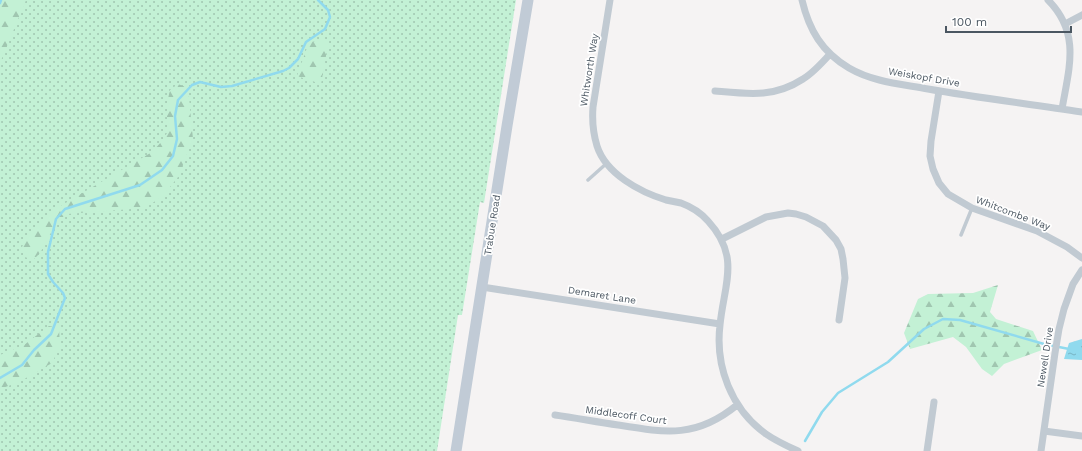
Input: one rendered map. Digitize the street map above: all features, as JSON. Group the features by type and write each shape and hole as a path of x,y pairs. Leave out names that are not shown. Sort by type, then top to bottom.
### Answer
{"main road":[{"name":"Trabue Road","path":"456,451 528,0"}],"street":[{"name":"Whitworth Way","path":"610,0 593,107 592,120 597,147 607,163 618,176 636,188 666,200 680,203 701,214 722,239 728,266 728,278 720,324 720,350 725,379 737,405 756,426 776,440 798,451"},
{"name":"Weiskopf Drive","path":"802,0 807,19 813,32 822,45 830,54 848,67 871,78 940,91 1082,112"},
{"path":"1048,0 1055,7 1065,24 1071,48 1062,109"},
{"path":"1065,24 1082,15"},
{"path":"715,91 740,94 765,94 780,91 804,79 830,54"},
{"name":"Whitcombe Way","path":"940,91 930,156 933,169 939,183 948,194 972,208 1037,231 1067,247 1082,258"},
{"path":"722,239 766,217 788,213 806,217 823,226 836,240 841,249 843,258 845,278 839,320"},
{"name":"Newell Drive","path":"1041,451 1057,339 1064,309 1073,284 1082,270"},
{"name":"Demaret Lane","path":"482,287 720,324"},
{"path":"927,451 934,402"},
{"name":"Middlecoff Court","path":"555,415 654,431 672,432 692,429 710,423 726,414 737,405"},
{"path":"1044,431 1082,436"}],"lane":[{"path":"588,180 607,163"},
{"path":"961,234 972,208"}],"green space":[{"path":"0,0 516,0 484,203 480,202 462,315 458,315 437,451 0,451"},
{"path":"0,0 26,0 0,63"},
{"path":"329,39 321,84 297,76 309,42"},
{"path":"178,84 188,88 193,139 178,177 162,197 144,208 67,214 54,227 40,253 33,260 25,257 22,247 28,234 40,222 57,208 152,152 163,140 167,133 167,103 170,90"},
{"path":"998,285 990,312 996,319 1033,331 1042,350 1004,364 992,376 982,369 966,347 953,337 910,349 904,333 918,299 928,294 973,293"},
{"path":"49,326 59,328 60,346 52,363 19,382 0,389 0,355 24,345"}],"water":[{"path":"1082,339 1082,360 1064,359 1069,343"}],"waterway":[{"path":"0,378 22,365 34,350 51,334 65,298 63,293 48,274 48,252 56,219 65,209 140,185 162,170 173,156 177,139 175,116 178,100 192,85 200,82 221,87 232,86 289,68 298,59 306,42 325,29 330,17 328,10 318,0"},
{"path":"805,441 822,412 838,393 888,362 924,329 943,319 960,320 1044,344 1069,349"}]}
